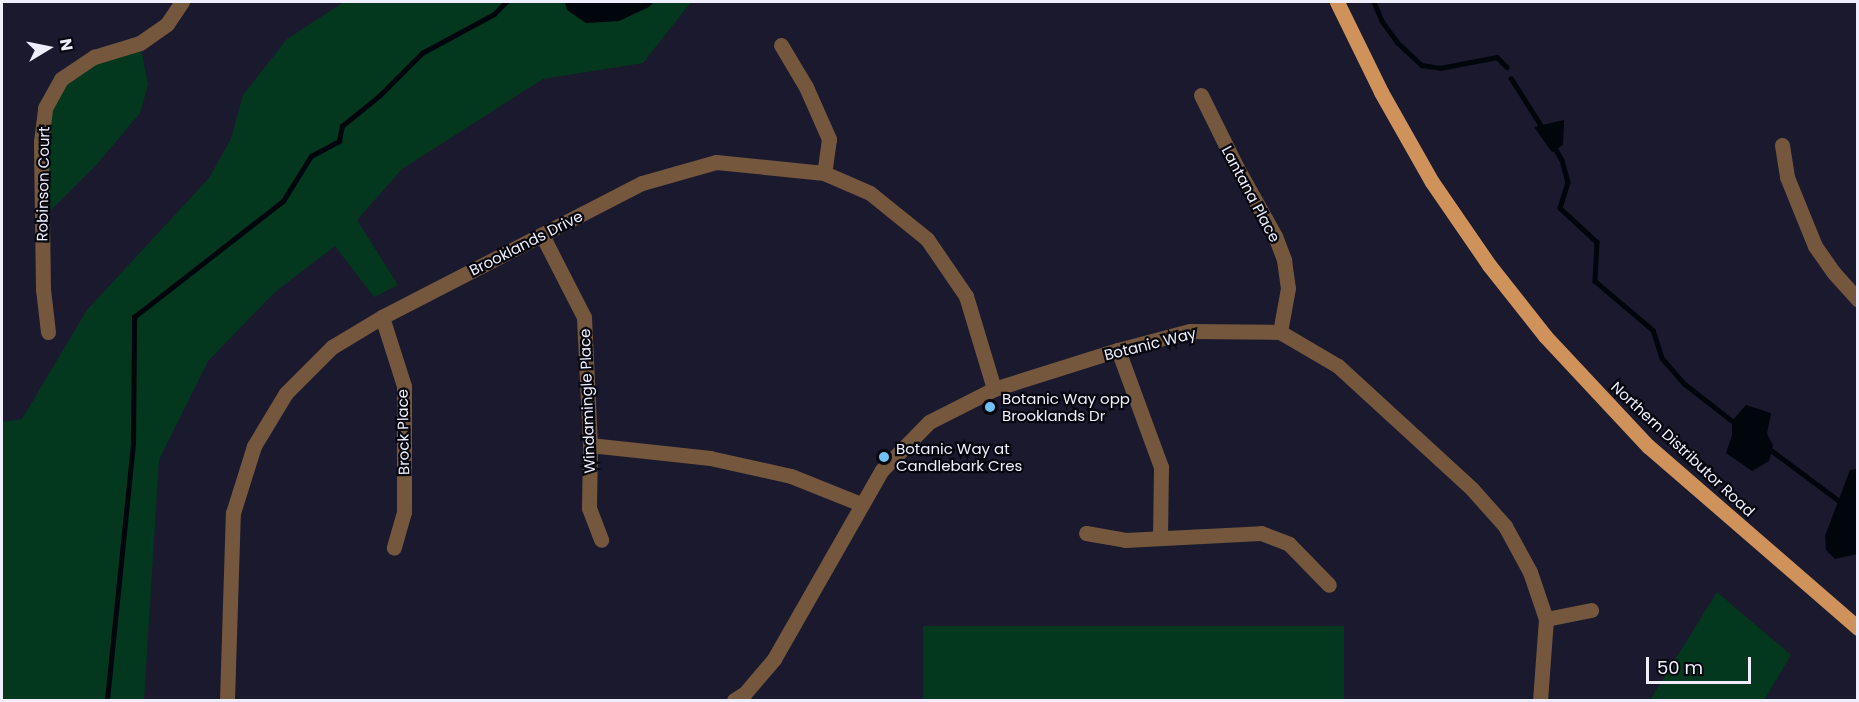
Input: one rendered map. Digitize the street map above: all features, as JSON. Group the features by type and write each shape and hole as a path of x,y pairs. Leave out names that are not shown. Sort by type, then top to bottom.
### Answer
{"main road":[{"name":"Northern Distributor Road","path":"1337,2 1381,92 1432,182 1489,265 1545,336 1648,446 1857,628"}],"street":[{"name":"Robinson Court","path":"48,332 43,289 41,142 45,108 61,79 94,57 140,43 166,24 182,2"},
{"path":"782,45 806,87 829,139 824,173"},
{"name":"Lantana Place","path":"1201,94 1237,168 1275,236 1284,260 1288,288 1280,332"},
{"path":"1782,144 1787,177 1815,246 1857,300"},
{"name":"Brooklands Drive","path":"227,700 233,513 254,446 294,385 332,347 382,317 642,183 716,162 824,173 870,193 927,239 966,296 994,389"},
{"name":"Windamingle Place","path":"542,234 584,316 590,445 589,508 601,540"},
{"name":"Brock Place","path":"382,317 404,386 404,512 394,548"},
{"name":"Botanic Way","path":"743,698 774,658 882,470 929,422 994,389 1118,350 1190,331 1280,332 1338,366 1472,489 1504,526 1530,572 1546,620 1540,700"},
{"path":"1118,350 1161,467 1160,538"},
{"path":"590,445 710,458 791,476 861,504"},
{"path":"1086,533 1125,540 1261,533 1289,544 1329,585"},
{"path":"1546,620 1591,610"}],"green space":[{"path":"344,2 691,2 643,63 543,79 402,169 357,220 398,285 374,297 335,246 275,292 208,361 159,460 144,700 2,700 2,422 22,419 87,310 209,178 231,139 243,95 287,39"},
{"path":"140,43 148,85 140,113 98,163 41,220 41,142 61,79"},
{"path":"1717,592 1791,655 1766,697 1764,700 1650,700"},
{"path":"923,626 1344,626 1344,700 923,700"}],"shaded area":[{"path":"565,2 654,2 649,7 619,21 586,23 567,10"},
{"path":"1564,120 1563,145 1552,152 1534,127"},
{"path":"1746,405 1771,413 1767,434 1773,445 1769,461 1752,471 1726,453 1732,435 1732,421"},
{"path":"1857,469 1857,554 1835,559 1826,550 1825,536 1850,470"}],"waterway":[{"path":"107,700 133,444 134,317 283,201 311,156 339,141 342,126 379,96 422,53 494,14 506,2"},
{"path":"1374,2 1382,21 1397,42 1422,65 1440,68 1497,57 1507,67"},
{"path":"1511,78 1544,130"},
{"path":"1553,145 1562,160 1568,182 1560,208 1597,242 1595,281 1653,330 1662,358 1685,384 1736,424"},
{"path":"1767,447 1842,503"}],"place":[{"name":"Botanic Way opp Brooklands Dr","path":"990,407"},
{"name":"Botanic Way at Candlebark Cres","path":"884,457"}]}
